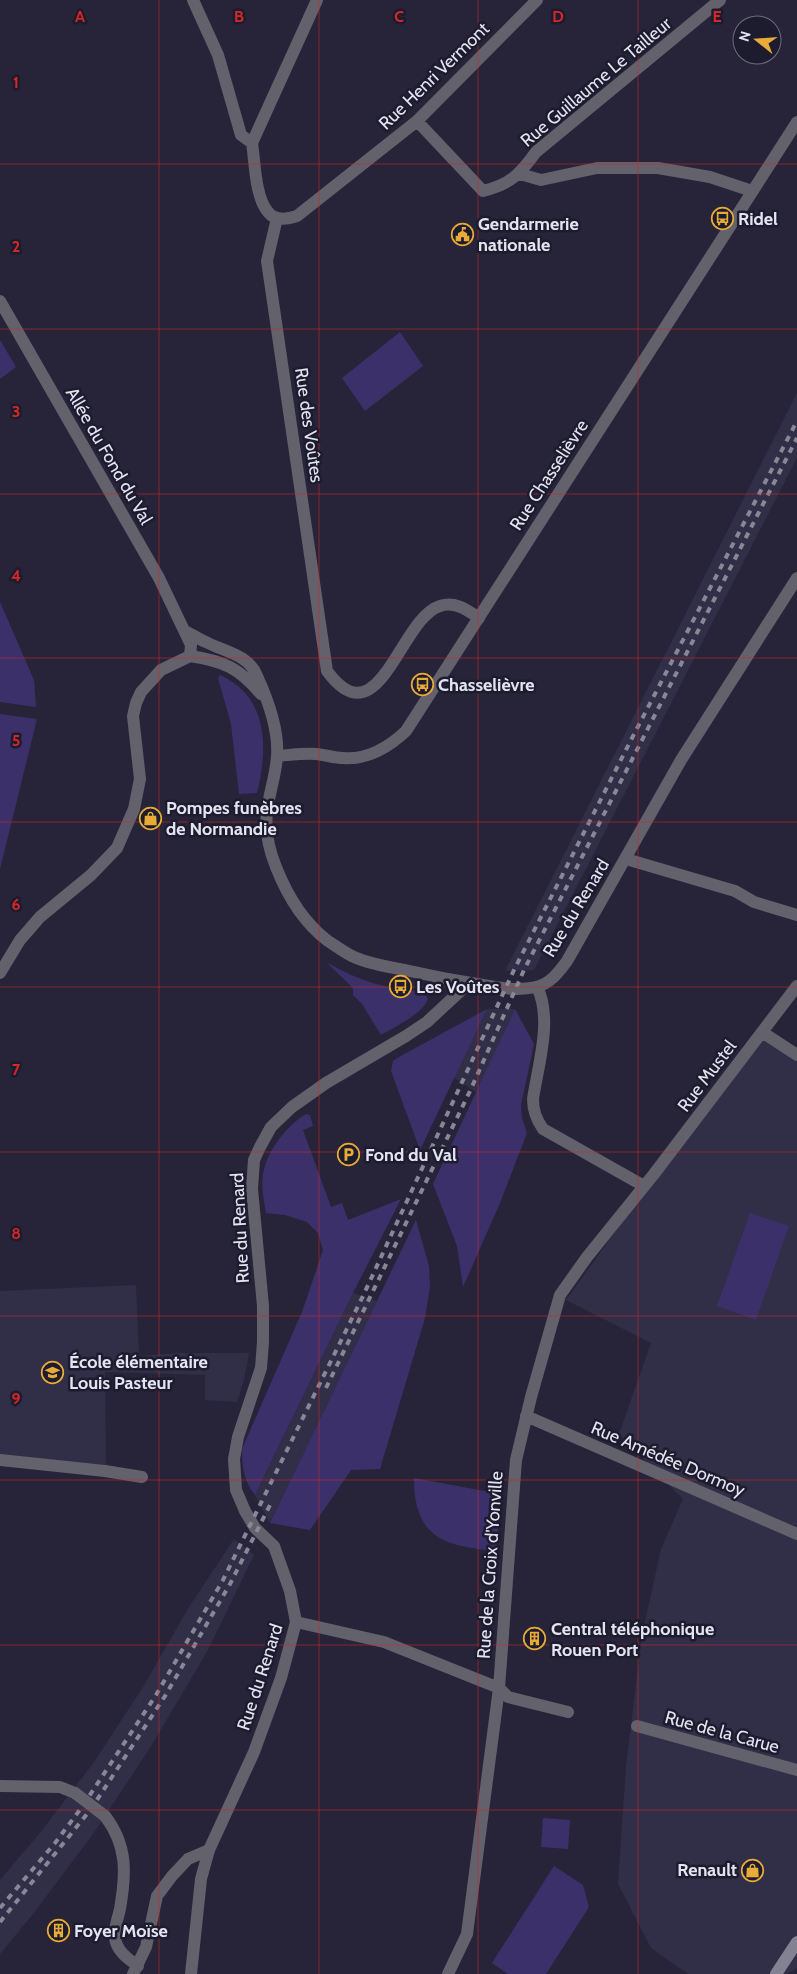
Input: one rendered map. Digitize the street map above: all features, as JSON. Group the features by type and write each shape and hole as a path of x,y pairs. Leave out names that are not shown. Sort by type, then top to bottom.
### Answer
{"main road":[{"path":"776,1974 797,1941"}],"street":[{"path":"194,0 218,54 241,135 252,143"},
{"path":"277,218 268,213 262,201 257,183 252,143 317,0"},
{"name":"Rue Henri Vermont","path":"277,218 287,219 297,216 417,121 537,0"},
{"name":"Rue Guillaume Le Tailleur","path":"520,174 536,152 720,0"},
{"path":"417,121 483,191 495,188 520,174 541,180 597,168 658,168 710,177 752,191"},
{"name":"Rue Chasselièvre","path":"277,756 307,753 358,758 370,755 389,745 406,731 797,122"},
{"name":"Rue des Voûtes","path":"277,218 267,261 327,672 342,688 354,693 366,692 378,683 414,629 428,612 440,606 451,605 460,607 479,618"},
{"name":"Allée du Fond du Val","path":"0,300 159,578 191,645 190,656"},
{"name":"Rue du Renard","path":"191,1974 200,1879 209,1850 254,1752 281,1678 296,1622 290,1591 274,1546 255,1528 244,1511 236,1490 234,1459 238,1437 261,1368 263,1342 263,1306 252,1189 254,1160 271,1127 292,1107 326,1083 420,1027 438,1013 469,983 508,989 537,987 557,975 626,859 681,760 797,578"},
{"path":"185,631 210,644 228,650 243,659 257,674 272,714 276,733 277,756 266,813 268,841 275,866 288,893 303,916 326,940 353,957 376,965 469,983"},
{"path":"0,973 20,940 40,917 91,875 117,848 134,809 140,779 133,716 136,703 141,692 161,670 190,656 212,659 238,670 250,680 266,700"},
{"path":"626,859 735,891 754,902 797,915"},
{"name":"Rue Mustel","path":"644,1186 797,986"},
{"path":"537,987 543,999 545,1014 533,1099 533,1110 536,1119 543,1129 644,1186"},
{"path":"762,1032 797,1054"},
{"name":"Rue de la Croix d'Yonville","path":"448,1974 467,1934 499,1688 513,1483 526,1416 560,1295 587,1256 644,1186"},
{"name":"Rue Amédée Dormoy","path":"526,1416 797,1534"},
{"path":"0,1460 105,1470 142,1477"},
{"path":"296,1622 384,1642 499,1688 508,1697 568,1712"},
{"name":"Rue de la Carue","path":"637,1726 797,1770"},
{"path":"0,1786 60,1787 75,1793 105,1816 114,1828 124,1856 125,1882 114,1937 123,1956 135,1970 146,1947 157,1896 188,1859 209,1850"}],"shaded area":[{"path":"400,332 423,366 365,411 342,378"},
{"path":"0,340 16,367 0,379"},
{"path":"797,393 797,458 534,970 505,971"},
{"path":"0,602 34,680 36,707 0,702"},
{"path":"220,675 236,685 248,697 256,710 263,742 261,776 257,793 239,794 231,724 218,678"},
{"path":"0,714 37,719 0,869"},
{"path":"326,962 345,972 379,985 419,992 428,998 422,1009 381,1035 362,1004 353,995 353,988"},
{"path":"487,1009 515,1009 477,1093 453,1077"},
{"path":"487,1009 420,1150 391,1071 393,1061"},
{"path":"515,1009 534,1044 521,1105 522,1118 527,1133 500,1203 463,1287 457,1246 433,1184"},
{"path":"757,1035 797,1051 797,1968 787,1974 688,1974 651,1948 618,1884 626,1766 642,1635 661,1549 683,1499 619,1434 651,1343 566,1300"},
{"path":"306,1114 310,1115 313,1126 303,1130 331,1207 342,1203 348,1220 401,1199 255,1495 244,1474 242,1449 302,1312 323,1250 318,1233 307,1222 285,1215 266,1213 263,1194 263,1174 273,1148 291,1125"},
{"path":"750,1213 789,1226 756,1320 717,1306"},
{"path":"416,1220 429,1266 430,1286 425,1318 380,1469 351,1470 310,1530 270,1523"},
{"path":"136,1285 139,1356 178,1353 249,1353 244,1380 237,1402 205,1400 205,1375 105,1372 106,1465 0,1455 0,1291"},
{"path":"353,1293 377,1301 270,1523 255,1495"},
{"path":"414,1478 501,1494 496,1551 461,1546 447,1542 436,1535 426,1526 420,1514 415,1498"},
{"path":"234,1539 254,1555 208,1650 150,1748 93,1834 33,1914 0,1954 0,1880 43,1829 94,1762 143,1687 189,1607"},
{"path":"543,1818 570,1820 568,1849 541,1847"},
{"path":"554,1866 583,1885 589,1907 546,1974 508,1974 492,1963"}],"railway":[{"path":"0,1908 55,1843 82,1807 156,1695 223,1580 363,1296 514,970 797,421"},
{"path":"326,1388 471,1089 524,970 797,438"},
{"path":"0,1922 91,1809 165,1696 230,1584 270,1505"}],"place":[{"name":"Ridel","path":"722,219"},
{"name":"Gendarmerie nationale","path":"462,234"},
{"name":"Chasselièvre","path":"422,685"},
{"name":"Pompes funèbres de Normandie","path":"150,818"},
{"name":"Les Voûtes","path":"400,987"},
{"name":"Fond du Val","path":"349,1155"},
{"name":"École élémentaire Louis Pasteur","path":"53,1372"},
{"name":"Central téléphonique Rouen Port","path":"535,1639"},
{"name":"Renault","path":"753,1870"},
{"name":"Foyer Moïse","path":"58,1931"}]}
